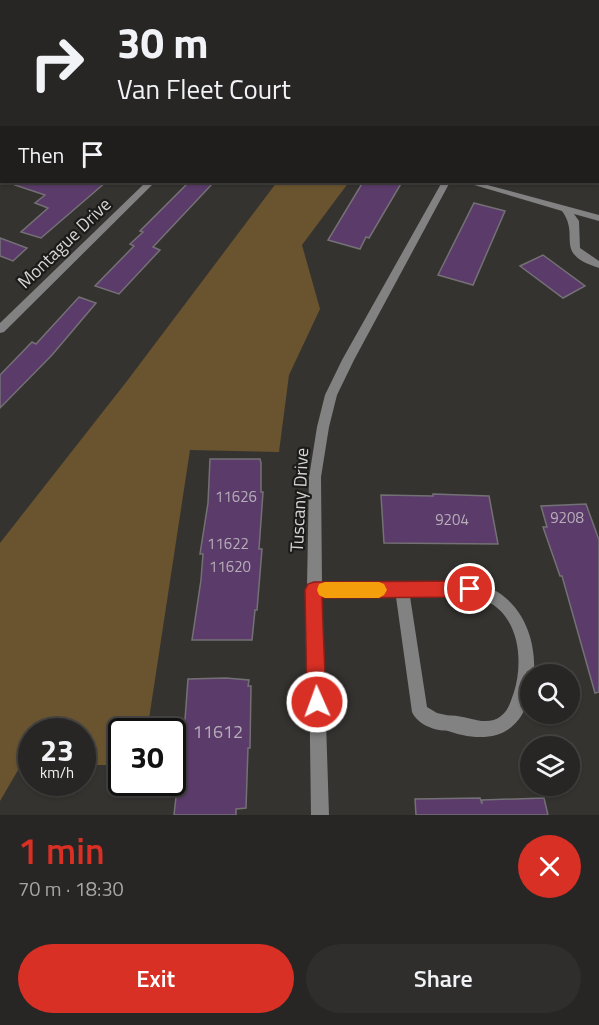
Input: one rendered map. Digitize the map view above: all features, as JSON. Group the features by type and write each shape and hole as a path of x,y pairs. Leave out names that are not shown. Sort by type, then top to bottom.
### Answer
{"street":[{"name":"Montague Drive","path":"0,329 151,183"},
{"name":"Tuscany Drive","path":"320,815 314,590 315,477 323,427 331,395 445,183"},
{"path":"472,183 599,218"},
{"path":"566,210 574,221 572,243 574,248 581,256 599,265"},
{"path":"314,590 470,589 489,595 503,603 521,629 528,673 515,711 507,722 476,729 435,721 420,712 402,590"}],"shaded area":[{"path":"276,183 348,183 302,245 320,309 289,375 279,452 190,450 149,718 108,718 108,765 96,765 96,718 18,718 18,770 0,801 0,543 127,381"}],"building":[{"path":"16,183 105,183 41,238 21,232 48,208 35,203 45,195 15,185"},
{"path":"188,183 213,183 153,247 160,250 119,294 95,286 134,246 130,244 143,232 140,231"},
{"path":"362,183 401,183 360,249 328,240"},
{"path":"474,203 505,211 473,285 438,275"},
{"path":"0,238 27,248 13,261 0,256"},
{"path":"543,255 585,286 563,298 520,266"},
{"path":"79,297 96,303 52,355 0,408 0,375 32,342 36,344"},
{"path":"210,459 260,459 261,463 261,492 263,492 259,549 262,549 252,640 192,640 201,580 203,554 200,554 208,503"},
{"path":"433,494 489,496 498,544 384,543 381,495 433,496"},
{"path":"586,504 599,540 599,692 595,693 562,576 560,576 543,527 547,527 541,506"},
{"path":"188,679 249,680 248,686 251,686 250,748 248,748 246,808 236,809 236,815 174,815 176,796 186,796 185,718"},
{"path":"480,798 482,804 482,800 544,798 548,815 416,815 415,799"}],"slow traffic":[{"path":"325,590 379,590"}],"route":[{"path":"317,702 314,590 470,589"}]}
